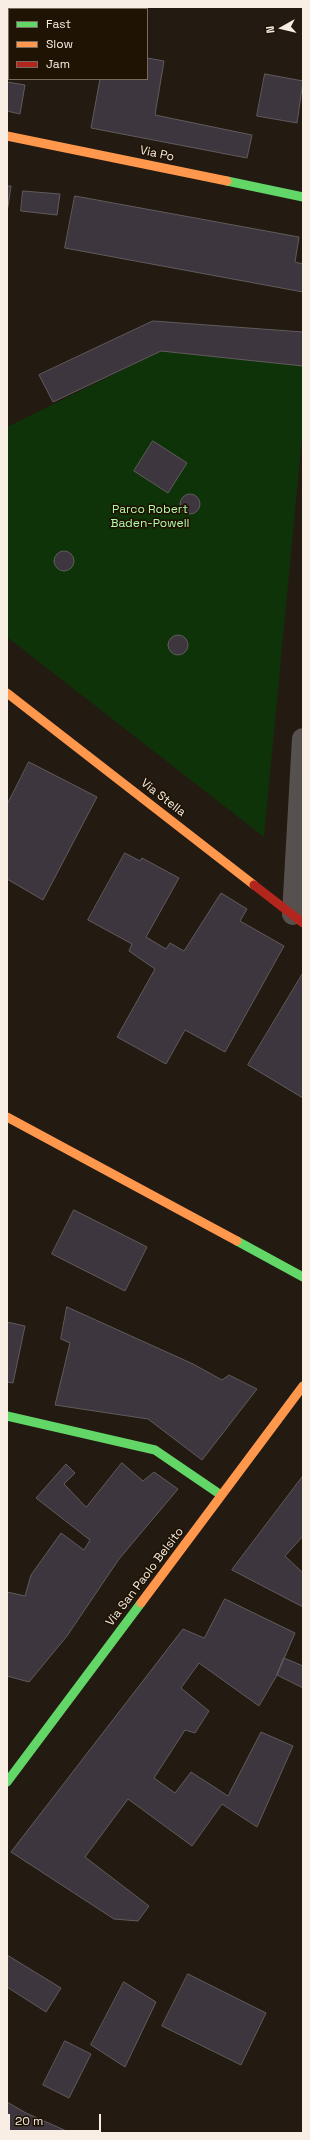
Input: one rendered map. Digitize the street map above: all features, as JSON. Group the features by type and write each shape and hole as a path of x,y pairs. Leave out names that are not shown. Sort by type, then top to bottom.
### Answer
{"street":[{"name":"Via Po","path":"7,136 303,197"},
{"name":"Via Stella","path":"7,693 298,918"},
{"path":"298,918 303,739"},
{"path":"7,1117 303,1277"},
{"name":"Via San Paolo Belsito","path":"7,1782 303,1386"},
{"path":"7,1416 155,1450 221,1496"}],"green space":[{"name":"Parco Robert Baden-Powell","path":"161,351 303,366 303,426 264,837 7,637 7,427"}],"building":[{"path":"148,58 164,61 155,115 252,135 247,158 91,128 100,80 148,80"},
{"path":"265,74 303,81 297,123 257,116"},
{"path":"7,82 25,85 20,114 7,111"},
{"path":"7,186 11,186 7,213"},
{"path":"23,191 60,194 57,215 21,211"},
{"path":"75,196 299,237 295,262 303,264 303,292 65,248"},
{"path":"153,321 303,332 303,366 161,351 53,402 39,375"},
{"path":"153,441 187,463 168,493 134,471"},
{"path":"190,494 197,497 200,504 197,511 190,514 183,511 180,504 183,497"},
{"path":"64,551 71,554 74,561 71,568 64,571 57,568 54,561 57,554"},
{"path":"178,635 185,638 188,645 185,652 178,655 171,652 168,645 171,638"},
{"path":"29,762 97,797 43,900 7,879 7,805"},
{"path":"125,853 140,861 142,858 179,878 146,937 166,949 170,943 184,951 221,893 247,909 240,921 284,946 225,1052 185,1030 166,1064 117,1037 155,969 129,951 132,944 88,920"},
{"path":"303,973 303,1098 248,1065"},
{"path":"74,1210 147,1247 125,1291 52,1254"},
{"path":"67,1307 193,1364 222,1380 229,1375 257,1389 202,1460 148,1419 55,1405 70,1343 61,1339"},
{"path":"7,1322 25,1326 13,1383 7,1382"},
{"path":"122,1463 143,1481 154,1472 178,1489 119,1559 67,1636 29,1682 7,1676 7,1592 25,1596 31,1575 61,1533 84,1550 90,1540 36,1498 66,1464 75,1473 64,1484 86,1507"},
{"path":"303,1476 303,1536 285,1556 303,1573 303,1607 232,1570"},
{"path":"225,1599 295,1633 277,1675 259,1706 199,1663 181,1688 209,1711 195,1733 185,1730 154,1778 175,1793 191,1772 228,1796 261,1732 293,1746 257,1827 222,1804 192,1846 128,1799 85,1857 149,1906 138,1921 114,1919 11,1852 183,1629 204,1638"},
{"path":"284,1658 303,1666 303,1688 277,1675"},
{"path":"7,1955 61,1988 46,2012 7,1987"},
{"path":"188,1974 266,2013 241,2065 162,2026"},
{"path":"124,1982 156,2002 125,2067 91,2045"},
{"path":"65,2041 91,2054 69,2098 43,2085"},
{"path":"7,2102 26,2113 71,2133 7,2133"}],"traffic: fast":[{"path":"227,181 303,197"},
{"path":"237,1241 303,1277"},
{"path":"7,1416 155,1450 221,1495"},
{"path":"7,1782 141,1603"}],"traffic: slow":[{"path":"7,136 227,181"},
{"path":"7,693 254,885"},
{"path":"7,1117 237,1241"},
{"path":"141,1603 303,1386"}],"traffic: jam":[{"path":"254,885 303,923"}]}
